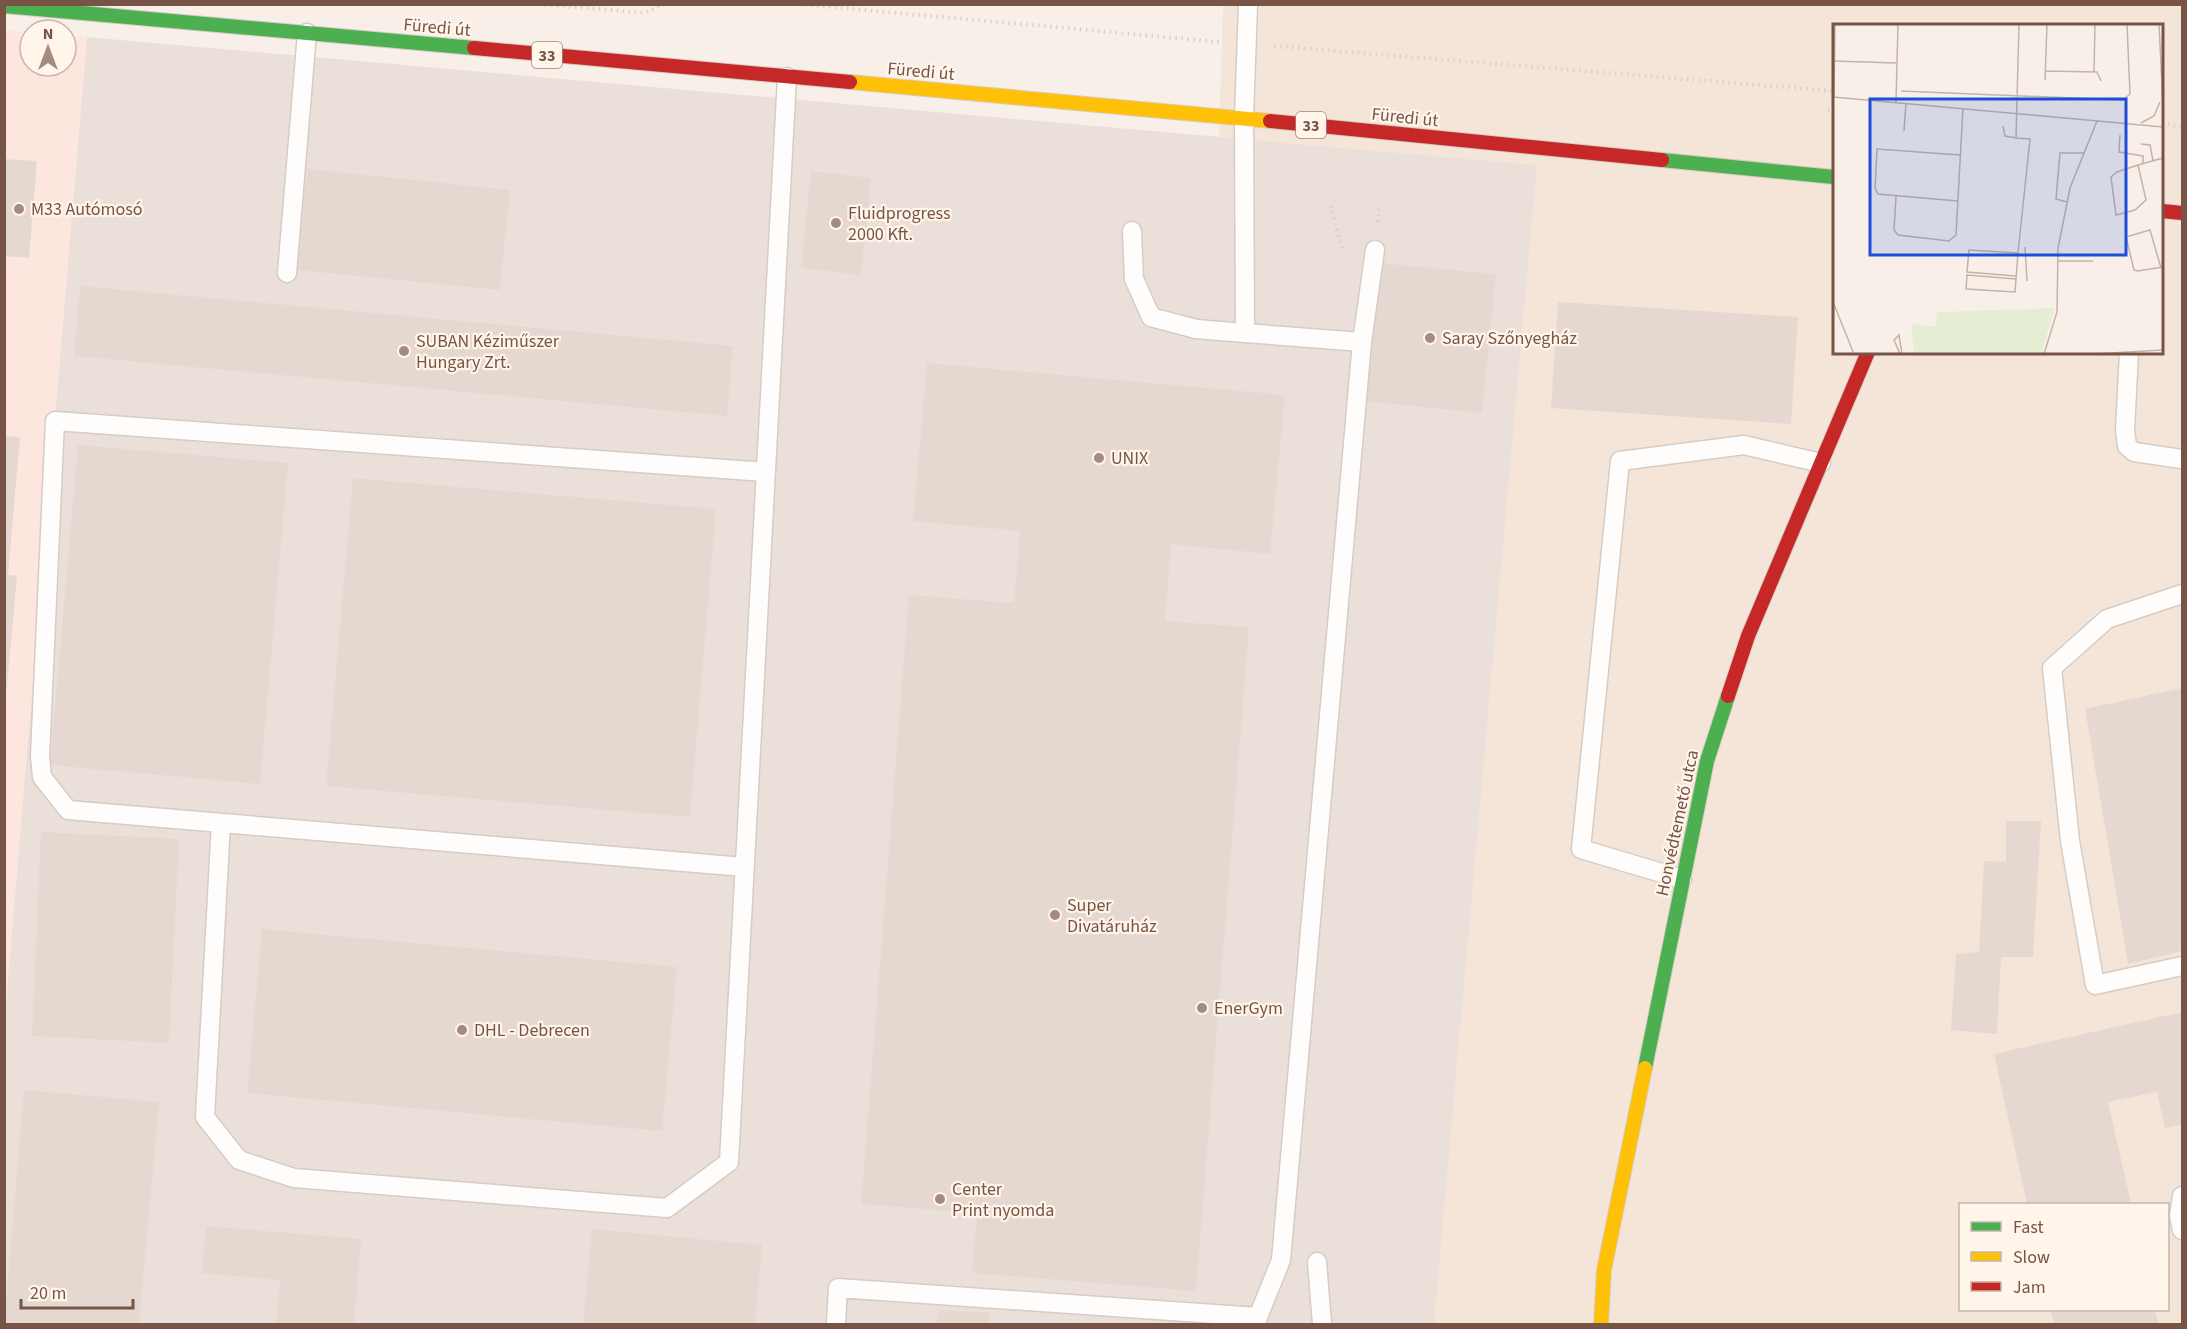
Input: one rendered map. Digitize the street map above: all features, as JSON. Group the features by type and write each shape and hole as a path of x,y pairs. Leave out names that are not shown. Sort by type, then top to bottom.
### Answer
{"main road":[{"name":"Füredi út","path":"4,6 1244,118 1833,177"},
{"path":"2163,211 2182,213"},
{"name":"Honvédtemető utca","path":"1601,1324 1604,1270 1707,761 1744,648 1867,354"}],"lane":[{"path":"218,25 219,4"},
{"path":"1245,333 1244,118 1248,4"},
{"path":"287,273 307,33"},
{"path":"221,823 205,1117 239,1160 294,1178 667,1208 729,1162 787,77"},
{"path":"1132,231 1134,279 1151,317 1196,329 1362,342"},
{"path":"836,1324 838,1288 1258,1321 1281,1260 1362,342 1375,250"},
{"path":"2129,354 2125,430 2127,446 2134,452 2182,459"},
{"path":"744,867 68,810 42,777 40,756 55,422 766,472"},
{"path":"1683,879 1581,849 1620,461 1744,445 1821,463"},
{"path":"2182,594 2107,619 2052,668 2070,842 2095,985 2182,966"},
{"path":"2182,1196 2179,1216 2182,1230"},
{"path":"1317,1262 1322,1324"}],"path":[{"path":"539,4 645,13 664,4"},
{"path":"799,4 1246,44 1833,91"},
{"path":"1828,110 1833,111"},
{"path":"2163,123 2182,127"},
{"path":"1331,206 1342,248"}],"shaded area":[{"path":"1223,5 2182,5 2182,1324 1434,1324 1537,165 1219,137"},
{"path":"5,30 18,31 18,78 78,78 78,36 87,37 5,1015"},
{"path":"87,37 1537,165 1434,1324 5,1324 5,1015"}],"building":[{"name":"M33 Autómosó","path":"4,159 37,161 29,258 4,256"},
{"path":"307,169 510,190 500,290 297,270"},
{"name":"Fluidprogress 2000 Kft.","path":"811,171 871,178 861,275 801,268"},
{"name":"Saray Szőnyegház","path":"1377,263 1496,274 1482,413 1364,401"},
{"name":"SUBAN Kéziműszer Hungary Zrt.","path":"80,286 733,346 727,416 74,356"},
{"path":"1558,302 1798,317 1791,424 1551,408"},
{"name":"Super Divatáruház","path":"927,363 1285,395 1270,554 1171,544 1165,621 1249,627 1196,1291 972,1273 977,1213 861,1204 909,595 1014,603 1020,531 913,521"},
{"path":"4,436 20,437 8,575 17,576 6,696"},
{"path":"78,445 288,463 260,784 50,765"},
{"path":"353,478 716,509 690,817 326,786"},
{"path":"2182,688 2182,951 2128,964 2085,709"},
{"path":"2006,821 2041,821 2033,957 2001,957 1997,1034 1951,1030 1956,954 1979,952 1984,861 2006,862"},
{"path":"41,832 179,839 169,1043 32,1036"},
{"name":"DHL - Debrecen","path":"262,929 677,967 662,1131 247,1093"},
{"path":"2182,1012 2182,1124 2165,1128 2157,1092 2108,1102 2131,1203 2027,1203 1994,1054"},
{"path":"24,1090 159,1102 139,1324 4,1324"},
{"path":"206,1226 361,1239 354,1324 276,1324 280,1280 202,1273"},
{"path":"592,1229 762,1245 755,1324 583,1324"},
{"path":"938,1310 989,1313 989,1324 937,1324"},
{"path":"2051,1311 2155,1311 2158,1324 2054,1324"}],"traffic: fast":[{"path":"4,6 474,48"},
{"path":"1662,160 1833,177"},
{"path":"1645,1068 1707,761 1728,696"}],"traffic: slow":[{"path":"850,82 1270,121"},
{"path":"1601,1324 1604,1270 1645,1068"}],"traffic: jam":[{"path":"474,48 850,82"},
{"path":"1270,121 1662,160"},
{"path":"2163,211 2182,213"},
{"path":"1728,696 1748,636 1867,354"}],"place":[{"name":"M33 Autómosó","path":"19,209"},
{"name":"Fluidprogress 2000 Kft.","path":"836,223"},
{"name":"Saray Szőnyegház","path":"1430,338"},
{"name":"SUBAN Kéziműszer Hungary Zrt.","path":"404,351"},
{"name":"UNIX","path":"1099,458"},
{"name":"Super Divatáruház","path":"1055,915"},
{"name":"EnerGym","path":"1202,1008"},
{"name":"DHL - Debrecen","path":"462,1030"},
{"name":"Center Print nyomda","path":"940,1199"}]}
